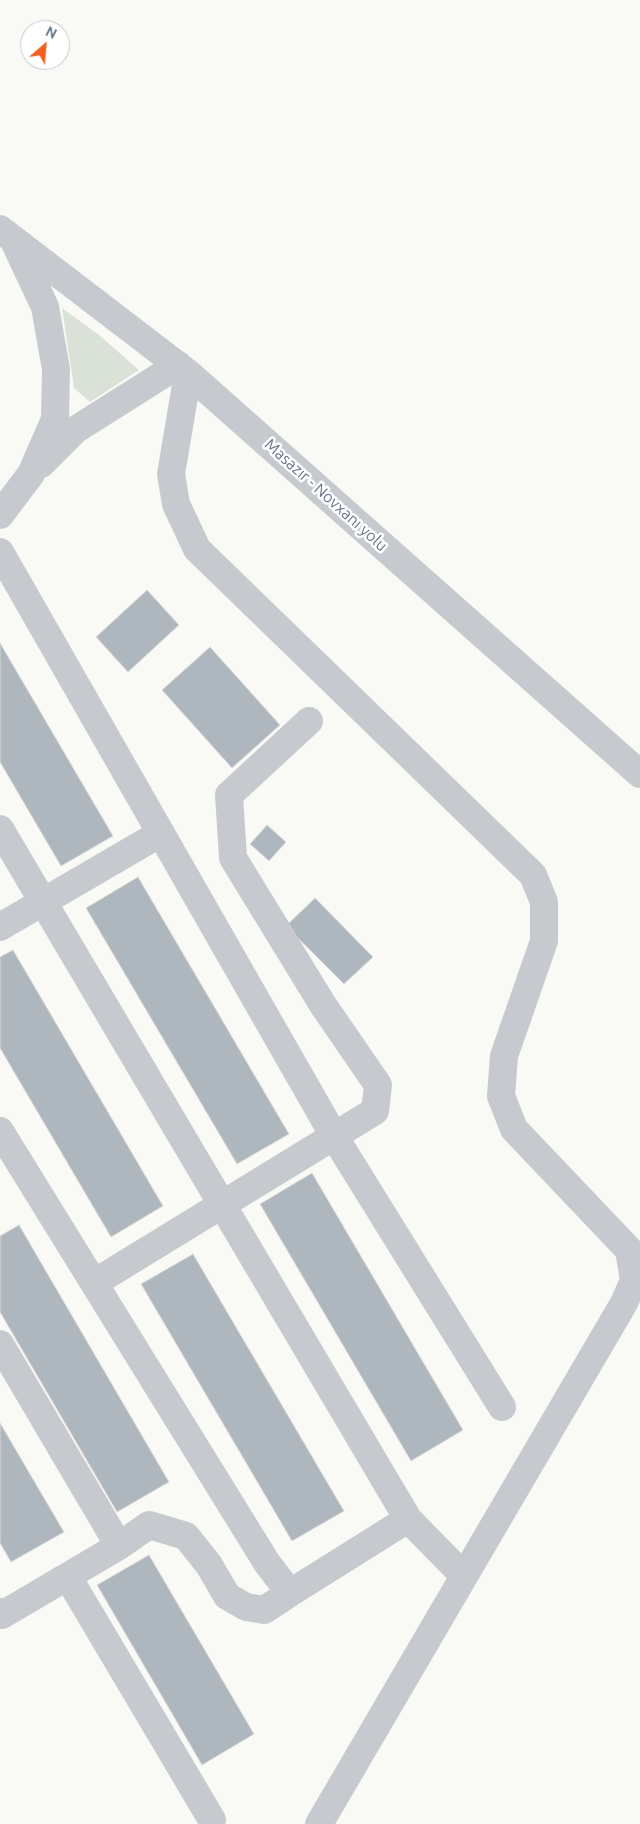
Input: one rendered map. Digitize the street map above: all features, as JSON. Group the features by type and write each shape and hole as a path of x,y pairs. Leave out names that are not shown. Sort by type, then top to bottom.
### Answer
{"street":[{"name":"Masazır - Novxanı yolu","path":"7,234 183,369 640,774"},
{"path":"7,234 45,307 56,369 55,419 31,474"},
{"path":"0,515 31,474 76,430 183,369"},
{"path":"183,369 171,474 176,504 197,549 533,875 544,902 544,941 504,1056 501,1096 514,1129 629,1250 634,1280 624,1303 319,1824"},
{"path":"0,552 334,1136 502,1407"},
{"path":"94,1283 375,1111 378,1085 322,1005 233,858 229,796 309,721"},
{"path":"0,829 408,1519 464,1576"},
{"path":"0,927 161,833"},
{"path":"0,1131 267,1564 290,1593"},
{"path":"0,1344 118,1546"},
{"path":"0,1612 2,1615 118,1546 149,1525 186,1536 209,1565 227,1596 246,1607 264,1610 408,1519"},
{"path":"68,1576 212,1820"}],"shaded area":[{"path":"62,308 99,335 139,370 90,402 74,388"}],"building":[{"path":"147,590 179,625 128,672 96,637"},
{"path":"0,643 113,836 61,866 0,762"},
{"path":"210,647 280,725 232,768 162,690"},
{"path":"267,825 286,842 269,861 250,844"},
{"path":"138,877 289,1134 237,1164 86,908"},
{"path":"315,898 373,957 344,984 286,926"},
{"path":"13,950 163,1206 111,1237 0,1048 0,957"},
{"path":"312,1173 463,1430 411,1461 260,1204"},
{"path":"19,1225 169,1482 117,1512 0,1312 0,1236"},
{"path":"193,1254 344,1511 292,1541 141,1284"},
{"path":"0,1423 64,1532 11,1562 0,1543"},
{"path":"149,1555 254,1734 202,1765 97,1585"}]}
